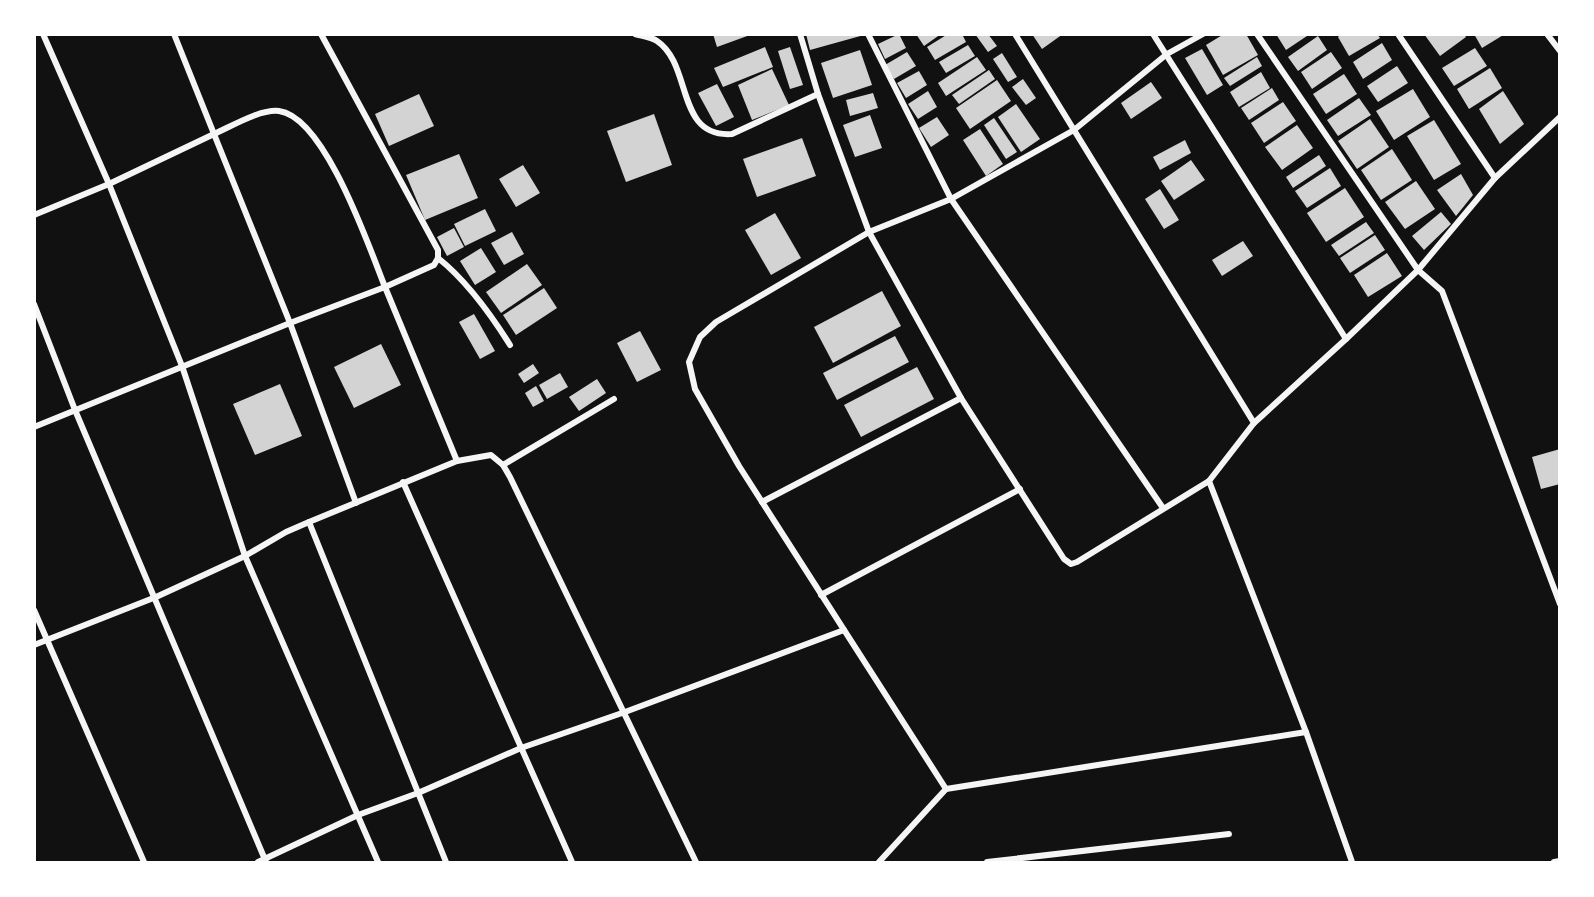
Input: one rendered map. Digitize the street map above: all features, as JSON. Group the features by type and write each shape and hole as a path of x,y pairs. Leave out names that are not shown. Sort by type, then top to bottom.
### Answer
{"street":[{"path":"43,34 109,184 182,366 245,556 378,862"},
{"path":"174,34 290,322 356,503"},
{"path":"34,427 290,322 385,287 434,266 438,258 438,250 321,34"},
{"path":"635,34 656,40 665,48 673,59 693,114 705,128 719,135 732,134 818,94"},
{"path":"800,34 818,94 869,232 961,398 1064,559 1071,564 1209,481 1254,423 1419,270 1495,178 1560,117"},
{"path":"868,34 951,199 1163,508"},
{"path":"1015,34 1254,423"},
{"path":"1153,34 1346,339"},
{"path":"946,789 707,412 695,389 689,363 700,337 716,321 869,232 951,199 1074,130 1167,54 1203,34"},
{"path":"1257,34 1419,270 1442,291 1560,604"},
{"path":"1398,34 1495,178"},
{"path":"1547,34 1560,51"},
{"path":"34,215 109,184 266,112 281,111 300,121 322,148 346,190 457,461"},
{"path":"438,258 454,271 492,316 510,345"},
{"path":"34,304 75,410 156,597 263,862 358,815 521,748 625,712 844,630"},
{"path":"762,502 961,398"},
{"path":"503,465 614,399"},
{"path":"34,645 156,597 245,556 286,531 403,482 457,461 491,455 503,465 696,862"},
{"path":"1209,481 1306,732 1352,862"},
{"path":"403,482 572,862"},
{"path":"821,595 1020,489"},
{"path":"309,522 446,862"},
{"path":"34,609 144,862"},
{"path":"879,862 946,789 1306,732"},
{"path":"987,862 1229,834"},
{"path":"1554,862 1560,861"}],"building":[{"path":"713,34 750,34 750,35 717,47"},
{"path":"806,34 864,34 864,35 810,50"},
{"path":"899,34 906,48 885,59 878,44"},
{"path":"916,34 941,34 924,46"},
{"path":"948,34 962,34 966,42 935,60 927,47"},
{"path":"975,34 988,34 997,46 988,52"},
{"path":"1032,34 1063,34 1042,49"},
{"path":"1224,34 1246,34 1258,55 1223,75 1206,45"},
{"path":"1276,34 1310,34 1286,50"},
{"path":"1341,34 1377,34 1380,38 1349,56 1338,37"},
{"path":"1424,34 1464,34 1466,37 1440,56"},
{"path":"1474,34 1505,34 1482,48"},
{"path":"1318,36 1327,50 1298,71 1288,57"},
{"path":"1382,43 1392,60 1363,79 1353,62"},
{"path":"968,45 975,56 946,73 939,62"},
{"path":"765,47 773,67 723,87 714,68"},
{"path":"790,47 803,85 790,89 778,51"},
{"path":"1475,48 1487,66 1454,86 1442,68"},
{"path":"1202,49 1223,85 1207,95 1185,58"},
{"path":"860,50 872,85 833,98 821,63"},
{"path":"907,52 916,66 894,79 885,65"},
{"path":"1331,52 1342,68 1312,89 1301,72"},
{"path":"1002,53 1017,77 1008,82 993,59"},
{"path":"977,57 986,70 946,96 938,83"},
{"path":"1257,57 1262,66 1230,86 1224,78"},
{"path":"1397,66 1408,83 1378,102 1367,86"},
{"path":"1490,68 1502,88 1469,109 1457,89"},
{"path":"772,69 789,105 752,120 738,85"},
{"path":"989,70 995,79 959,104 952,95"},
{"path":"919,71 927,85 906,98 897,83"},
{"path":"1261,72 1270,88 1239,107 1230,92"},
{"path":"1344,74 1357,94 1326,114 1313,94"},
{"path":"1023,79 1036,98 1026,105 1012,87"},
{"path":"997,80 1011,101 970,129 956,108"},
{"path":"1151,82 1162,98 1131,119 1121,103"},
{"path":"717,84 734,117 716,126 698,93"},
{"path":"1272,88 1279,100 1249,120 1241,108"},
{"path":"1413,89 1430,117 1394,140 1376,111"},
{"path":"928,91 937,107 918,119 908,104"},
{"path":"1503,91 1524,124 1500,144 1479,109"},
{"path":"873,93 878,108 850,116 846,100"},
{"path":"419,94 434,126 389,146 375,114"},
{"path":"1359,98 1371,115 1338,136 1327,120"},
{"path":"1283,102 1296,121 1264,143 1251,123"},
{"path":"1016,104 1040,139 1021,152 998,117"},
{"path":"654,114 672,165 626,182 607,131"},
{"path":"870,115 882,148 855,157 843,125"},
{"path":"937,117 949,135 931,147 919,128"},
{"path":"994,118 1017,152 1006,159 984,125"},
{"path":"1370,119 1389,147 1357,169 1338,141"},
{"path":"1434,120 1461,164 1434,180 1407,136"},
{"path":"1297,125 1313,148 1282,170 1265,147"},
{"path":"980,129 1003,164 986,176 963,140"},
{"path":"802,138 816,176 757,197 743,159"},
{"path":"1185,140 1191,153 1160,170 1153,157"},
{"path":"1392,149 1412,180 1381,200 1361,170"},
{"path":"459,154 478,198 425,220 406,175"},
{"path":"1319,155 1326,166 1293,188 1286,177"},
{"path":"1191,160 1205,180 1174,200 1161,181"},
{"path":"523,165 540,193 516,207 499,179"},
{"path":"1330,168 1341,186 1307,208 1295,191"},
{"path":"1461,174 1473,195 1456,216 1437,190"},
{"path":"1416,181 1435,209 1405,229 1385,202"},
{"path":"1345,188 1364,217 1326,242 1307,213"},
{"path":"1160,189 1179,220 1164,229 1145,199"},
{"path":"485,209 496,231 465,246 454,224"},
{"path":"1441,212 1451,224 1424,250 1412,236"},
{"path":"775,213 801,258 771,275 745,230"},
{"path":"1366,222 1374,233 1339,256 1331,245"},
{"path":"454,228 464,247 447,256 437,237"},
{"path":"512,232 524,254 504,265 491,243"},
{"path":"1375,235 1385,250 1350,273 1340,258"},
{"path":"1243,241 1253,256 1222,276 1212,260"},
{"path":"481,248 496,272 475,285 460,261"},
{"path":"1387,253 1402,276 1368,297 1354,275"},
{"path":"527,264 542,285 501,313 486,292"},
{"path":"544,288 557,308 516,335 503,315"},
{"path":"882,291 901,326 833,363 814,327"},
{"path":"474,314 495,351 480,359 459,322"},
{"path":"640,331 661,370 637,382 617,343"},
{"path":"895,336 909,362 837,400 823,373"},
{"path":"381,344 401,385 354,408 334,367"},
{"path":"533,364 539,373 524,383 518,374"},
{"path":"917,367 934,399 861,437 844,405"},
{"path":"560,373 568,387 547,399 539,385"},
{"path":"597,379 606,393 579,411 569,397"},
{"path":"280,384 302,436 255,455 233,404"},
{"path":"536,386 544,401 533,407 525,393"},
{"path":"1560,449 1560,484 1541,489 1532,457"}]}
